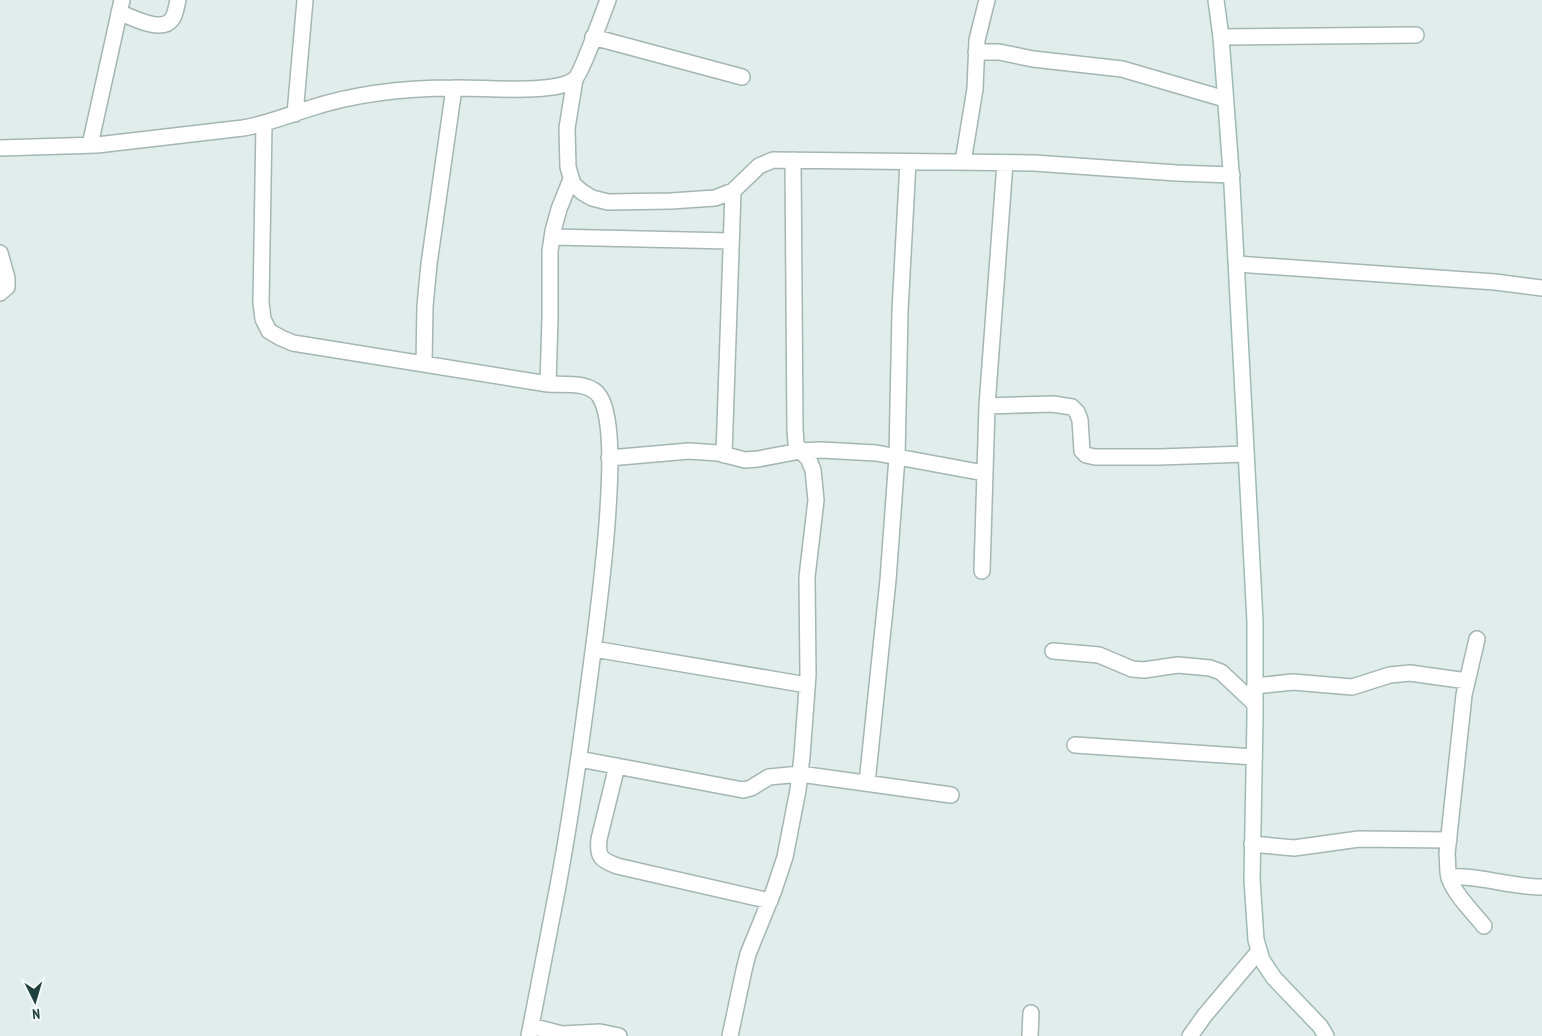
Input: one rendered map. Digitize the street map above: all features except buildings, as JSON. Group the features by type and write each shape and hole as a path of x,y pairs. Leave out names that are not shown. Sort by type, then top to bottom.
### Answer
{"street":[{"path":"90,146 120,6 148,24 163,25 171,22 178,0"},
{"path":"295,114 305,0"},
{"path":"608,0 583,64 575,79 567,128 568,168 571,179 573,184 592,198 608,202 715,198 733,191 758,166 773,160 1005,163 1232,174"},
{"path":"963,162 975,89 979,27 986,0"},
{"path":"1216,0 1221,37 1232,174 1255,621 1252,844 1253,910 1256,940 1262,960 1274,978 1320,1026 1326,1036"},
{"path":"1221,37 1416,36"},
{"path":"593,37 742,76"},
{"path":"976,52 999,52 1034,59 1122,69 1225,98"},
{"path":"0,148 90,146 179,137 264,124 342,100 388,92 454,88 544,88 561,86 575,79"},
{"path":"424,364 429,264 454,88"},
{"path":"264,124 260,287 263,319 269,330 281,338 294,342 548,384 580,385 593,389 600,396 604,407 609,458 609,489 606,540 594,649 579,759 557,891 530,1031 562,1034 600,1032 619,1036"},
{"path":"730,1036 744,970 785,857 800,774 808,685 806,577 816,500 813,470 808,458 800,451 796,443 795,430 793,160"},
{"path":"867,784 888,580 897,456 900,311 908,162"},
{"path":"982,571 987,406 1005,163"},
{"path":"548,384 550,251 559,209 571,179"},
{"path":"724,455 733,191"},
{"path":"552,237 731,241"},
{"path":"0,253 7,278 7,287 0,293"},
{"path":"1237,264 1495,282 1542,288"},
{"path":"987,406 1053,404 1072,407 1077,412 1080,420 1082,451 1086,455 1094,457 1246,454"},
{"path":"609,458 689,451 724,455 745,460 800,451 857,451 897,456 928,464 984,473"},
{"path":"1476,638 1467,681 1448,854 1449,877 1462,900 1484,926"},
{"path":"594,649 808,685"},
{"path":"1053,651 1099,655 1132,669 1144,670 1178,665 1210,668 1221,672 1255,704"},
{"path":"1255,686 1293,682 1352,687 1390,675 1410,673 1467,681"},
{"path":"1075,745 1254,757"},
{"path":"579,759 743,790 751,788 768,777 800,774 951,795"},
{"path":"617,766 599,840 598,850 601,858 617,866 770,901"},
{"path":"1252,844 1294,848 1359,839 1449,840"},
{"path":"1449,877 1475,877 1519,886 1542,887"},
{"path":"1190,1036 1204,1015 1259,951"},
{"path":"1030,1036 1031,1013"}]}
